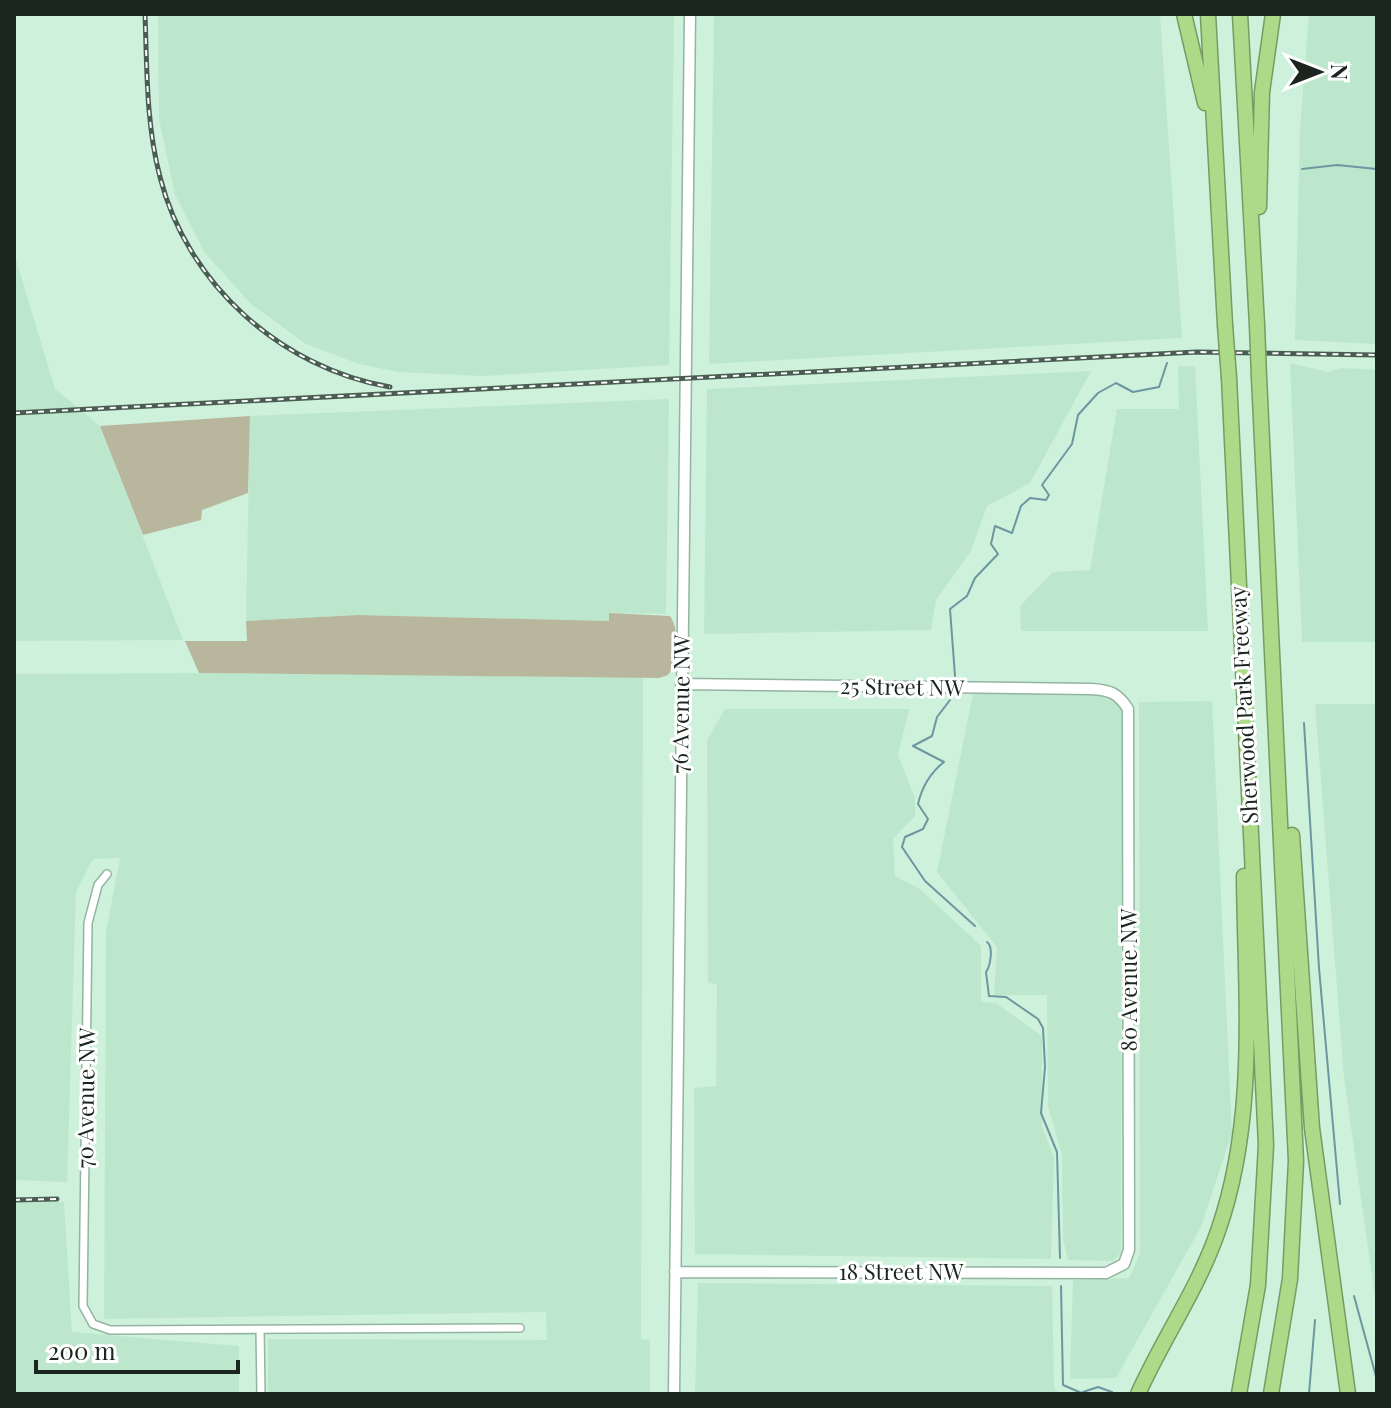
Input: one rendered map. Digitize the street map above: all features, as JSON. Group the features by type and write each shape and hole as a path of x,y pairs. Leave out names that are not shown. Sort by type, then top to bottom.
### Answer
{"highway":[{"path":"1184,14 1203,87 1216,167"},
{"name":"Sherwood Park Freeway","path":"1208,14 1266,1145 1258,1285 1239,1394"},
{"name":"Sherwood Park Freeway","path":"1240,14 1296,1161 1290,1279 1271,1394"},
{"path":"1256,299 1262,92 1273,14"},
{"path":"1272,628 1281,685 1312,1128 1351,1394"},
{"path":"1138,1394 1202,1271 1227,1204 1241,1147 1245,1096 1244,816 1249,779"}],"street":[{"name":"76 Avenue NW","path":"674,1394 690,14"},
{"name":"25 Street NW","path":"681,684 1091,689 1110,690 1120,697"},
{"name":"80 Avenue NW","path":"1120,697 1128,709 1129,1250 1124,1264"},
{"name":"70 Avenue NW","path":"107,874 98,885 88,923 83,1306 93,1324 110,1330 260,1329"},
{"name":"18 Street NW","path":"675,1272 1106,1273 1124,1264"},
{"path":"261,1394 260,1329 520,1328"}],"shaded area":[{"path":"158,14 674,14 669,365 483,376 398,372 359,364 306,344 251,304 205,253 175,195 159,119"},
{"path":"714,14 1160,14 1182,338 709,364"},
{"path":"1309,14 1377,14 1377,344 1295,340 1300,128"},
{"path":"14,253 55,389 100,426 183,640 14,641"},
{"path":"1290,363 1328,372 1341,368 1377,370 1377,642 1302,642"},
{"path":"1178,366 1195,366 1208,631 1021,631 1020,606 1053,572 1090,570 1117,409 1179,409"},
{"path":"1091,371 1030,483 987,506 971,551 936,600 931,630 704,634 707,389"},
{"path":"669,399 666,614 610,613 610,621 358,615 246,621 250,416"},
{"path":"250,416 248,493 202,510 201,520 143,535 100,426"},
{"path":"609,613 670,616 676,646 668,675 659,678 199,673 185,641 247,641 246,621 358,615 609,621"},
{"path":"14,674 643,677 641,1339 650,1340 650,1394 268,1394 268,1339 547,1340 546,1312 104,1319 106,932 120,858 93,859 76,892 67,1182 14,1180"},
{"path":"973,694 1103,694 1122,708 1121,1253 1113,1261 1068,1260 1063,1239 1062,1156 1048,1106 1047,995 994,995 997,947 937,872"},
{"path":"1212,701 1232,1133 1201,1227 1116,1378 1070,1379 1073,1280 1129,1278 1140,1254 1139,702"},
{"path":"1315,704 1377,704 1377,1311 1344,1078"},
{"path":"725,709 909,709 898,755 915,798 915,816 893,839 895,876 920,889 981,946 981,1002 996,1003 1042,1036 1042,1127 1054,1157 1051,1259 695,1254 694,1088 716,1086 717,984 708,983 707,740"},
{"path":"14,1202 64,1202 72,1332 239,1346 239,1394 14,1394"},
{"path":"698,1283 1052,1286 1054,1387 1060,1394 695,1394"}],"waterway":[{"path":"1302,169 1337,165 1377,169"},
{"path":"955,676 950,609 967,596 975,578 998,554 991,544 995,526 1012,533 1021,506 1030,498 1046,500 1049,495 1042,485 1072,444 1078,415 1098,393 1116,383 1133,392 1159,387 1167,363"},
{"path":"950,700 937,717 932,736 913,746 944,762 924,786 918,804 928,819 923,829 905,837 902,847 925,881 975,926"},
{"path":"1304,723 1319,968 1340,1204"},
{"path":"987,942 991,952 986,972 989,996 1006,997 1038,1019 1043,1028 1045,1067 1041,1113 1057,1152 1060,1258"},
{"path":"1061,1286 1063,1385 1084,1394"},
{"path":"1354,1296 1377,1380"},
{"path":"1309,1394 1315,1320"},
{"path":"1083,1392 1098,1387 1112,1392"}],"railway":[{"path":"145,14 148,96 155,157 173,216 192,252 216,285 244,315 276,340 312,361 350,377 390,387"},
{"path":"14,413 1197,352 1377,355"},
{"path":"14,1200 57,1199"}]}
